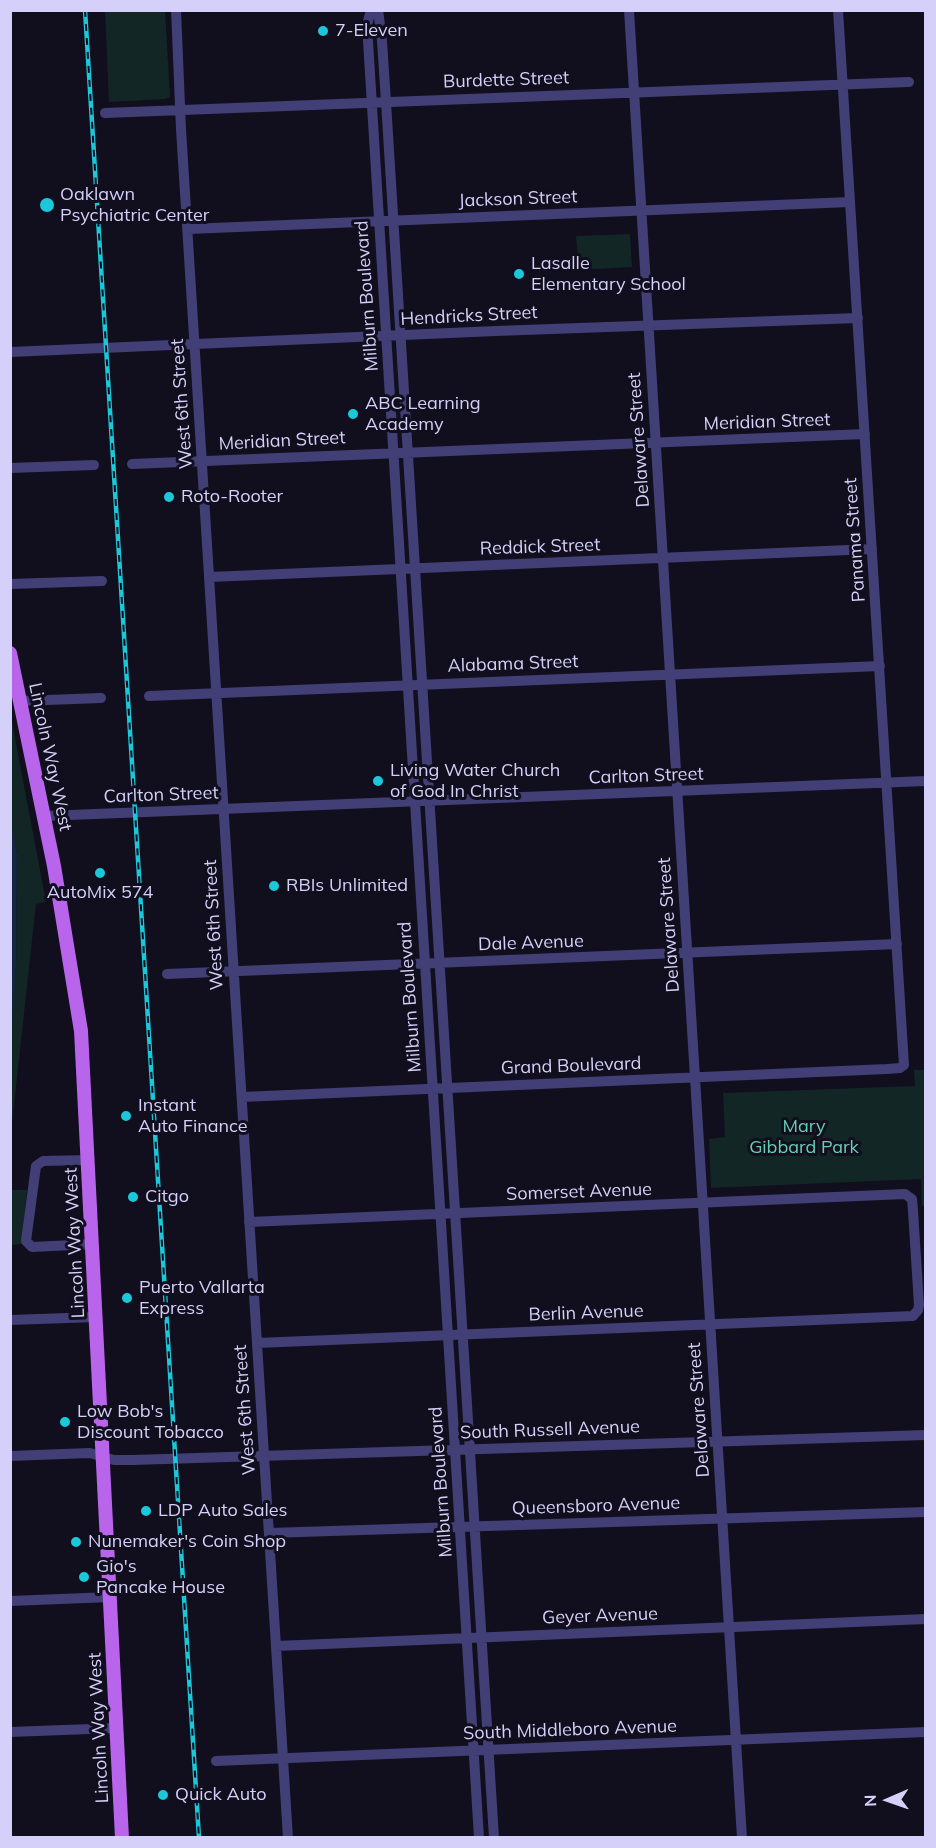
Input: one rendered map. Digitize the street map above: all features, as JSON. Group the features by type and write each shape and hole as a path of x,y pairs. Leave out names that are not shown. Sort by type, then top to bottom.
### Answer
{"main road":[{"name":"Lincoln Way West","path":"10,653 45,816 77,997 83,1055 122,1838"}],"street":[{"name":"West 6th Street","path":"176,10 216,693 288,1838"},
{"name":"Milburn Boulevard","path":"371,10 368,33 371,102 479,1838"},
{"name":"Milburn Boulevard","path":"378,10 386,102 494,1838"},
{"name":"Delaware Street","path":"629,10 742,1838"},
{"name":"Panama Street","path":"838,10 897,944 904,1065 902,1068"},
{"name":"Burdette Street","path":"105,112 909,82"},
{"name":"Jackson Street","path":"188,229 850,202"},
{"name":"Hendricks Street","path":"10,352 858,318"},
{"name":"Meridian Street","path":"132,464 865,434"},
{"path":"10,468 94,465"},
{"name":"Reddick Street","path":"210,577 872,549"},
{"path":"10,584 102,581"},
{"name":"Alabama Street","path":"149,696 880,666"},
{"path":"20,701 101,698"},
{"name":"Carlton Street","path":"45,816 926,781"},
{"name":"Dale Avenue","path":"167,974 897,944"},
{"name":"Grand Boulevard","path":"242,1097 902,1068"},
{"path":"89,1160 43,1161 36,1166 26,1238 32,1247 93,1244"},
{"name":"Somerset Avenue","path":"249,1222 905,1194 912,1199 919,1305 916,1314"},
{"name":"Berlin Avenue","path":"257,1343 908,1317 916,1314"},
{"path":"10,1320 96,1317"},
{"name":"South Russell Avenue","path":"10,1456 90,1453 114,1460 133,1460 926,1435"},
{"name":"Queensboro Avenue","path":"268,1533 926,1512"},
{"path":"10,1601 111,1597"},
{"name":"Geyer Avenue","path":"276,1646 926,1619"},
{"path":"10,1732 117,1728"},
{"name":"South Middleboro Avenue","path":"216,1761 926,1732"}],"green space":[{"path":"105,11 165,11 170,97 109,102"},
{"path":"630,234 632,267 579,270 576,236"},
{"path":"11,717 46,902 36,904 11,1132 10,1034 16,966 17,854 10,825"},
{"name":"Mary Gibbard Park","path":"914,1070 925,1070 925,1206 922,1206 921,1179 711,1188 709,1139 725,1137 723,1093 915,1086"},
{"path":"11,1190 27,1190 22,1237 24,1244 11,1245"}],"water":[{"path":"11,825 17,854 16,966 11,1034"}],"railway":[{"path":"85,10 199,1838"}],"place":[{"name":"7-Eleven","path":"323,31"},
{"name":"Oaklawn Psychiatric Center","path":"47,205"},
{"name":"Lasalle Elementary School","path":"519,274"},
{"name":"ABC Learning Academy","path":"353,414"},
{"name":"Roto-Rooter","path":"169,497"},
{"name":"Living Water Church of God In Christ","path":"378,781"},
{"name":"AutoMix 574","path":"100,873"},
{"name":"RBIs Unlimited","path":"274,886"},
{"name":"Instant Auto Finance","path":"126,1116"},
{"name":"Citgo","path":"133,1197"},
{"name":"Puerto Vallarta Express","path":"127,1298"},
{"name":"Low Bob's Discount Tobacco","path":"65,1422"},
{"name":"LDP Auto Sales","path":"146,1511"},
{"name":"Nunemaker's Coin Shop","path":"76,1542"},
{"name":"Gio's Pancake House","path":"84,1577"},
{"name":"Quick Auto","path":"163,1795"}]}
